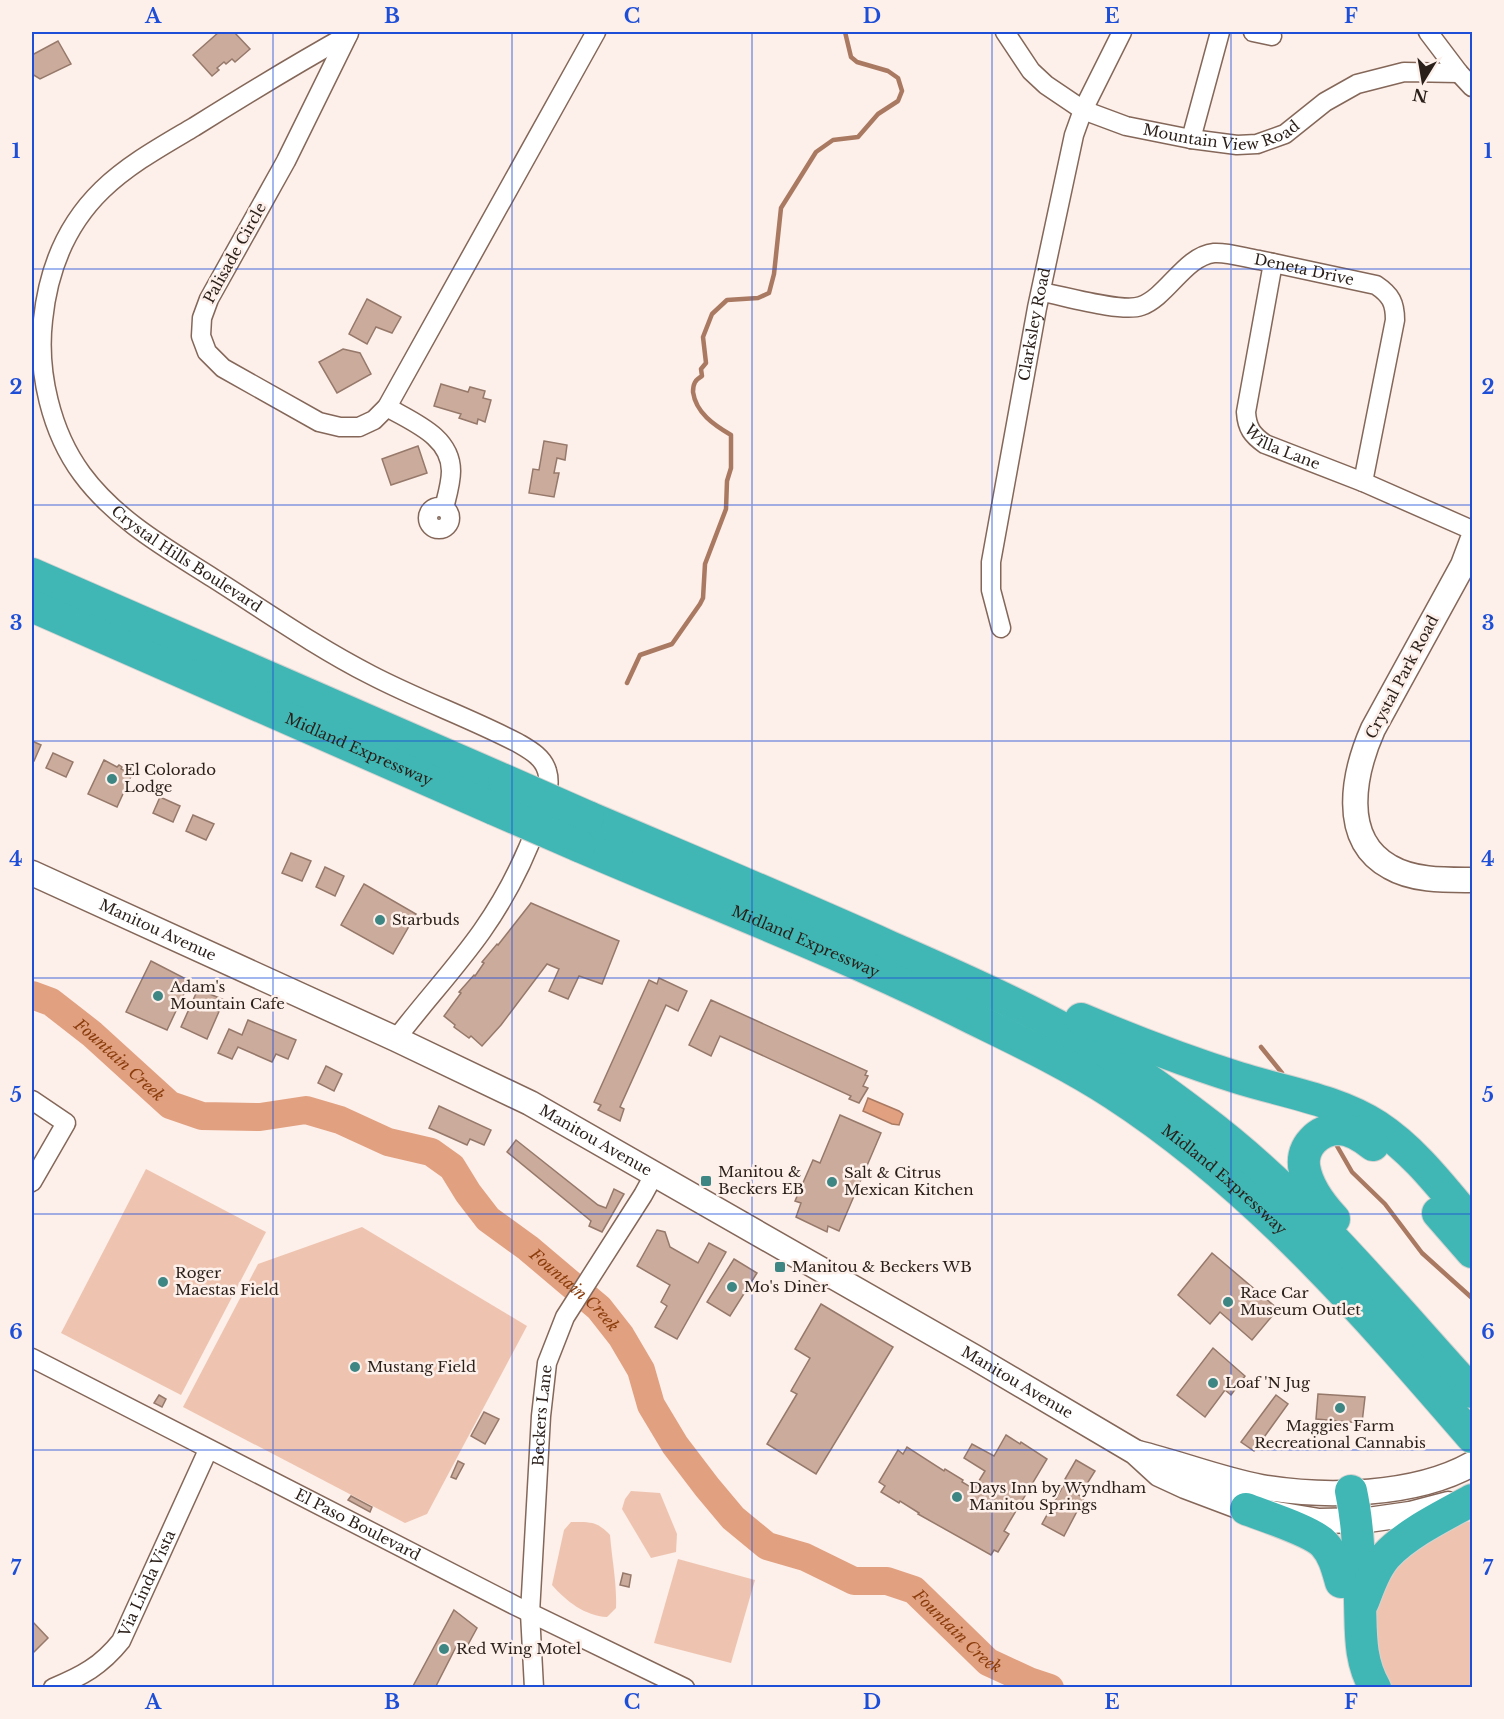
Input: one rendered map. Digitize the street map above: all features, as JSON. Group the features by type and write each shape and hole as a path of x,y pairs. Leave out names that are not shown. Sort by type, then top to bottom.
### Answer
{"highway":[{"name":"Midland Expressway","path":"32,574 499,795"},
{"name":"Midland Expressway","path":"32,606 499,795 584,832 926,994 1045,1054 1114,1094 1205,1160 1272,1219 1358,1308 1464,1427"},
{"name":"Midland Expressway","path":"584,832 830,920 1019,1006 1094,1045 1166,1092 1236,1146 1352,1257 1473,1392"},
{"path":"830,920 1192,1064 1349,1112 1375,1125 1398,1142 1418,1160 1473,1223"},
{"path":"1431,1347 1376,1267 1319,1202 1306,1175 1305,1151 1322,1134 1339,1129 1350,1131 1370,1142 1403,1173 1473,1252"},
{"path":"1360,1608 1374,1574 1387,1556 1444,1515 1473,1499"},
{"path":"1246,1509 1323,1542 1334,1558 1341,1582"},
{"path":"1349,1511 1341,1582 1344,1655 1353,1688"},
{"path":"1349,1511 1360,1608 1359,1635 1362,1657 1368,1676 1375,1688"}],"main road":[{"name":"Crystal Park Road","path":"1473,541 1365,747 1356,792 1355,813 1359,832 1367,845 1376,857 1390,867 1406,874 1423,877 1473,880"},
{"name":"Manitou Avenue","path":"32,873 396,1039 530,1103 655,1173 1135,1452 1159,1474 1185,1486 1246,1509 1319,1521 1349,1511 1408,1485 1436,1479 1473,1464"},
{"name":"Manitou Avenue","path":"1135,1452 1261,1487 1294,1491 1349,1511 1410,1514 1473,1499"}],"street":[{"name":"Palisade Circle","path":"317,100 208,299 202,318 203,343 207,352 224,368 319,422 340,428 359,427 374,420 387,407 596,32"},
{"name":"Mountain View Road","path":"1005,32 1031,71 1046,85 1083,111 1126,126 1237,146 1257,144 1285,134 1325,102 1357,84 1404,72 1459,73"},
{"name":"Clarksley Road","path":"1001,628 991,590 991,562 1042,292 1074,135 1083,111 1122,32"},
{"path":"1191,139 1220,32"},
{"path":"1252,32 1272,36"},
{"path":"1428,32 1459,73 1473,87"},
{"name":"Crystal Hills Boulevard","path":"317,100 349,33"},
{"name":"Crystal Hills Boulevard","path":"349,33 151,153 103,190 73,225 54,264 44,306 41,353 50,406 69,453 97,493 134,527 358,669 518,742 540,759 547,770 549,783 542,811 510,885 482,931 396,1039"},
{"name":"Deneta Drive","path":"1042,292 1121,308 1142,306 1201,257 1212,253 1222,253 1376,285 1393,300 1395,320 1363,482"},
{"name":"Willa Lane","path":"1273,263 1246,412 1249,430 1265,444 1363,482 1473,530"},
{"path":"387,407 436,437 447,450 451,470 444,508"},
{"path":"32,1100 66,1123 32,1182"},
{"name":"Beckers Lane","path":"534,1688 530,1613 547,1363 565,1317 655,1173"},
{"name":"El Paso Boulevard","path":"32,1358 530,1613 685,1688"},
{"name":"Via Linda Vista","path":"53,1688 92,1669 107,1658 121,1641 208,1450"}],"shaded area":[{"path":"868,1098 903,1114 899,1125 863,1111"},
{"name":"Roger Maestas Field","path":"146,1169 266,1232 181,1395 61,1333"},
{"name":"Mustang Field","path":"362,1227 527,1326 427,1514 405,1523 183,1407 258,1264"},
{"path":"631,1491 660,1493 677,1534 676,1552 651,1558 622,1509"},
{"path":"1472,1521 1472,1687 1388,1687 1374,1661 1373,1595 1388,1565 1442,1526"},
{"path":"571,1522 593,1523 610,1535 616,1608 607,1617 591,1614 576,1607 552,1585 564,1530"},
{"path":"678,1559 755,1580 731,1663 654,1643"}],"building":[{"path":"219,32 234,32 250,49 235,62 232,59 226,64 224,62 212,76 193,55"},
{"path":"58,41 71,64 40,79 32,74 32,55"},
{"path":"367,299 401,317 392,333 376,327 367,344 349,334"},
{"path":"343,349 360,353 371,374 337,393 319,362"},
{"path":"441,384 468,392 470,387 485,391 483,398 491,400 485,422 478,419 477,424 459,418 461,414 434,406"},
{"path":"544,441 567,445 565,460 557,458 554,473 559,473 554,497 529,493 533,469 539,470"},
{"path":"418,446 427,473 391,485 382,459"},
{"path":"32,741 41,745 34,761 32,760"},
{"path":"53,753 73,762 66,777 46,768"},
{"name":"El Colorado Lodge","path":"104,760 117,767 119,765 121,769 132,774 117,807 88,794"},
{"path":"160,797 180,806 173,822 153,813"},
{"path":"193,815 214,824 206,840 186,831"},
{"path":"291,853 311,861 302,881 282,873"},
{"path":"325,867 344,876 335,896 316,887"},
{"path":"364,884 416,914 393,954 341,925"},
{"path":"531,903 619,941 602,984 579,976 568,999 549,991 559,969 547,964 501,1025 482,1046 471,1036 469,1038 454,1027 455,1025 444,1016 461,993 459,992 475,976 484,963 482,962"},
{"name":"Adam's Mountain Cafe","path":"151,961 190,981 167,1030 126,1012"},
{"path":"659,978 687,991 678,1011 666,1005 620,1107 624,1109 620,1121 598,1110 601,1105 594,1102 649,980 657,984"},
{"path":"198,989 224,1000 207,1039 181,1027"},
{"path":"711,1000 867,1071 865,1075 868,1076 863,1086 868,1088 859,1103 849,1099 851,1096 720,1036 711,1056 689,1045"},
{"path":"248,1020 296,1040 288,1059 276,1054 272,1062 238,1047 232,1059 218,1053 229,1029 242,1035"},
{"path":"326,1066 342,1074 334,1091 318,1083"},
{"path":"439,1106 491,1130 484,1145 470,1139 467,1145 429,1128"},
{"name":"Salt & Citrus Mexican Kitchen","path":"840,1115 881,1133 839,1231 828,1226 827,1232 796,1217 801,1203 795,1201 813,1160 820,1163"},
{"path":"516,1140 598,1205 606,1208 614,1189 624,1194 602,1232 589,1226 591,1221 507,1152"},
{"path":"657,1230 665,1232 670,1247 698,1263 709,1243 726,1252 677,1339 655,1327 667,1306 661,1302 670,1285 637,1266"},
{"name":"Race Car Museum Outlet","path":"1212,1253 1278,1309 1252,1340 1220,1312 1210,1324 1178,1295"},
{"name":"Mo's Diner","path":"734,1259 757,1273 730,1316 707,1302"},
{"path":"821,1304 893,1347 816,1474 767,1444 797,1394 791,1391 810,1358 795,1349"},
{"name":"Loaf 'N Jug","path":"1213,1348 1245,1376 1231,1395 1225,1390 1205,1417 1177,1395"},
{"name":"Maggies Farm Recreational Cannabis","path":"1318,1394 1365,1397 1362,1423 1316,1419"},
{"path":"159,1395 166,1399 162,1407 154,1403"},
{"name":"Loaf 'N Jug","path":"1276,1395 1288,1404 1254,1451 1241,1442"},
{"path":"484,1412 499,1419 485,1444 471,1436"},
{"name":"Days Inn by Wyndham Manitou Springs","path":"1006,1435 1047,1459 1004,1531 1009,1534 998,1552 994,1550 991,1555 881,1492 885,1486 879,1482 898,1450 903,1454 907,1447 974,1489 985,1471 964,1458 972,1444 994,1456"},
{"path":"1076,1460 1095,1471 1083,1490 1065,1479"},
{"path":"458,1461 464,1464 456,1479 451,1477"},
{"path":"1063,1486 1084,1498 1064,1536 1042,1524"},
{"path":"351,1496 372,1507 370,1512 348,1500"},
{"path":"623,1573 631,1575 629,1587 620,1585"},
{"name":"Red Wing Motel","path":"454,1610 477,1628 465,1650 456,1647 435,1688 412,1688"},
{"path":"32,1621 48,1638 32,1654"}],"waterway":[{"path":"627,683 640,655 672,644 700,604 703,598 705,564 726,509 727,481 731,468 731,435 712,423 702,412 693,392 695,382 702,376 701,369 706,363 703,337 712,314 727,300 758,298 769,293 774,274 781,208 816,152 833,140 858,137 878,114 898,101 902,91 898,78 888,71 857,62 851,57 845,32"},
{"name":"Fountain Creek","path":"32,995 51,1002 92,1034 170,1105 202,1116 260,1117 306,1110 340,1120 388,1142 431,1152 452,1167 488,1219 528,1248 599,1308 621,1336 641,1370 651,1405 675,1445 733,1518 767,1546 805,1557 854,1581 887,1581 914,1590 988,1662 1050,1688"},
{"path":"1261,1047 1282,1073"},
{"path":"1337,1146 1352,1172 1385,1204 1422,1253 1472,1298"}],"place":[{"name":"El Colorado Lodge","path":"112,779"},
{"name":"Starbuds","path":"380,920"},
{"name":"Adam's Mountain Cafe","path":"158,996"},
{"name":"Manitou & Beckers EB","path":"706,1181"},
{"name":"Salt & Citrus Mexican Kitchen","path":"832,1182"},
{"name":"Manitou & Beckers WB","path":"780,1267"},
{"name":"Roger Maestas Field","path":"163,1282"},
{"name":"Mo's Diner","path":"732,1287"},
{"name":"Race Car Museum Outlet","path":"1228,1302"},
{"name":"Mustang Field","path":"355,1367"},
{"name":"Loaf 'N Jug","path":"1213,1383"},
{"name":"Maggies Farm Recreational Cannabis","path":"1340,1408"},
{"name":"Days Inn by Wyndham Manitou Springs","path":"957,1497"},
{"name":"Red Wing Motel","path":"444,1649"}]}
